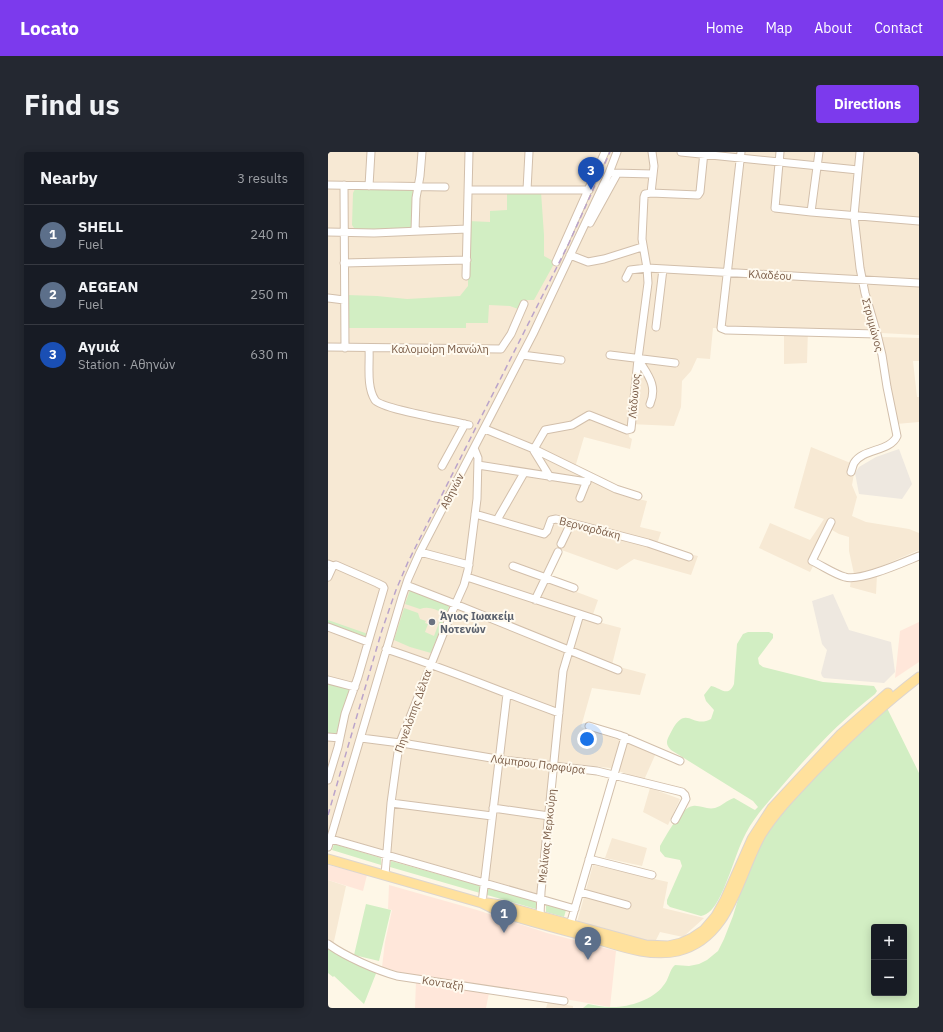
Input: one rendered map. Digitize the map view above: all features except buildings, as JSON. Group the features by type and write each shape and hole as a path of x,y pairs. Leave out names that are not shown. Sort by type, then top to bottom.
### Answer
{"main road":[{"path":"482,903 497,904 620,939 655,946 676,944 689,940 711,924 718,913 752,839 772,808 850,725 919,670"},
{"path":"328,859 482,903 513,916 642,951 657,953 672,952 692,946 701,941 712,931 724,915 758,842 778,812 808,778 853,733 886,703 919,677"}],"street":[{"path":"369,186 371,152"},
{"path":"415,231 416,198 422,152"},
{"path":"466,276 469,152"},
{"path":"527,190 529,152"},
{"path":"556,262 605,152"},
{"name":"Αθηνών","path":"328,847 406,585 420,552 522,355 584,227 617,152"},
{"name":"Λάδωνος","path":"534,449 545,430 572,426 587,415 591,415 627,430 631,429 646,296 647,268 642,247 642,227 644,197 645,194 651,193 654,162 652,152"},
{"path":"681,152 741,155 817,167 858,170"},
{"path":"780,152 775,208 919,221"},
{"path":"811,212 819,152"},
{"name":"Στρυμώνος","path":"851,472 854,463 860,458 867,453 892,443 897,436 877,334 866,300 862,279 854,216 860,152"},
{"path":"651,193 698,195 700,192 704,153"},
{"path":"741,155 720,326 722,329 877,334"},
{"path":"609,173 653,174"},
{"path":"584,227 590,224 617,174"},
{"path":"328,185 445,187"},
{"path":"344,185 344,348"},
{"path":"468,190 589,190"},
{"path":"328,232 344,233 467,229"},
{"path":"570,255 588,262 604,259 642,247"},
{"path":"344,263 466,260"},
{"name":"Κλαδέου","path":"626,278 630,270 647,268 919,282"},
{"path":"656,327 663,269"},
{"path":"328,298 344,300"},
{"name":"Καλομοίρη Μανώλη","path":"328,347 369,349 501,349 511,334 524,304"},
{"name":"Αθηνών","path":"369,349 371,390 375,400 382,405 467,424 442,466"},
{"path":"522,355 562,360"},
{"path":"610,355 675,363"},
{"name":"Λάδωνος","path":"638,359 648,372 651,380 652,392 650,404"},
{"path":"485,429 534,449 588,479 638,496"},
{"name":"Πηνελόπης Δέλτα","path":"385,875 396,758 400,743 420,690 467,577 475,514 478,466 478,455 474,448"},
{"path":"534,449 536,456 550,477"},
{"path":"478,466 550,477 588,479"},
{"path":"497,520 524,473"},
{"path":"580,498 588,479"},
{"name":"Βερναρδάκη","path":"475,514 544,534 553,519 637,540 688,557"},
{"path":"832,522 812,561 843,576 849,578 882,571 919,556"},
{"path":"561,544 571,523"},
{"path":"420,552 469,565"},
{"path":"536,600 558,552"},
{"path":"328,577 330,565 336,565 384,587 355,687 345,714 328,780"},
{"path":"513,566 574,588"},
{"path":"467,577 598,620"},
{"path":"406,585 618,670"},
{"name":"Μελίνας Μερκούρη","path":"540,916 540,899 564,668 580,614"},
{"path":"328,627 368,642"},
{"path":"386,649 431,664 559,713"},
{"path":"328,680 355,687"},
{"path":"482,903 507,694"},
{"path":"589,726 625,737 680,760"},
{"path":"328,737 340,738"},
{"path":"570,925 625,737"},
{"name":"Λάμπρου Πορφύρα","path":"361,738 614,775 684,794 686,799 675,820"},
{"path":"391,803 492,816"},
{"path":"493,808 549,816"},
{"path":"331,839 575,909"},
{"path":"589,859 652,875"},
{"path":"580,892 627,905"},
{"name":"Κονταξή","path":"328,944 340,952 379,970 397,976 564,1001"}],"shaded area":[{"path":"328,152 919,152 919,335 881,333 879,327 865,329 808,329 807,363 784,364 784,329 713,328 710,359 697,358 691,371 682,381 681,407 674,426 630,424 629,437 632,439 630,449 584,437 574,471 621,495 647,501 640,527 661,532 656,547 698,556 691,575 634,559 617,570 556,548 542,579 598,600 591,620 621,628 612,665 646,674 640,695 592,688 581,727 656,753 644,780 610,768 551,761 538,894 328,834"},
{"path":"882,337 919,338 919,361 913,361 917,397 919,397 919,422 896,424"},
{"path":"811,447 853,464 855,468 852,485 857,497 852,516 866,522 909,529 919,533 919,550 863,573 854,574 849,551 849,537 832,530 810,572 759,548 770,523 810,540 824,519 794,508"},
{"path":"899,449 912,484 902,499 859,494 855,473 859,467 876,457"},
{"path":"877,575 876,594 850,587 851,580"},
{"path":"833,594 849,630 891,642 895,672 884,683 824,678 822,676 821,673 827,650 822,644 812,601"},
{"path":"919,622 919,662 895,678 900,631"},
{"path":"650,788 680,799 668,825 643,812"},
{"path":"612,838 647,848 642,866 605,858"},
{"path":"328,865 367,875 363,891 328,880"},
{"path":"593,865 668,882 663,908 704,918 683,937 660,932 655,942 629,937 577,922"},
{"path":"328,880 346,886 333,946 328,942"},
{"path":"389,885 477,910 547,933 616,951 610,1007 525,992 414,976 382,967 385,942 392,910 388,909"},
{"path":"416,981 489,993 486,1008 415,1008"},
{"path":"548,1002 573,1006 573,1008 546,1008"}],"green space":[{"path":"355,189 413,190 412,229 361,230 354,228 352,225 353,193"},
{"path":"507,192 541,192 544,256 555,262 534,300 524,300 518,309 510,306 489,305 488,323 466,323 466,328 347,328 347,295 407,299 460,296 468,286 468,221 490,222 490,211 507,210"},
{"path":"410,590 450,604 431,653 410,647 394,640 404,608 418,613 420,619 426,621 425,623 428,624 425,632 434,636 443,613 432,608 420,609 405,604"},
{"path":"328,620 368,634 367,637 328,623"},
{"path":"748,632 769,632 773,634 773,638 758,658 759,664 763,667 823,682 874,686 877,691 825,738 762,809 753,821 739,848 719,898 711,910 701,916 670,907 667,904 667,900 682,866 680,860 665,857 660,851 660,846 679,816 688,808 693,806 715,808 734,798 755,810 758,807 753,801 671,750 667,745 667,742 675,725 680,720 684,718 698,721 711,719 714,710 706,701 704,695 711,686 724,691 732,688 734,684 737,644 743,634"},
{"path":"328,683 348,688 350,694 336,734 328,734"},
{"path":"886,706 919,773 919,1008 583,1008 588,1004 605,1007 617,1007 639,1002 659,991 667,981 671,970 675,965 689,966 699,964 707,960 718,951 759,847 782,814 818,773"},
{"path":"334,844 381,858 381,865 332,850"},
{"path":"391,861 481,886 480,893 390,867"},
{"path":"488,888 537,902 536,909 487,895"},
{"path":"366,904 391,910 379,961 354,955"},
{"path":"546,905 566,910 564,917 546,912"},
{"path":"328,948 347,959 377,971 364,1004 334,976 333,977 328,973"}],"railway":[{"path":"328,815 382,630 396,590 408,562 569,243 610,152"}],"place":[{"name":"Αγυιά","path":"591,190"},
{"name":"Άγιος Ιωακείμ Νοτενών","path":"432,622"},
{"name":"SHELL","path":"504,933"},
{"name":"AEGEAN","path":"588,960"}]}
